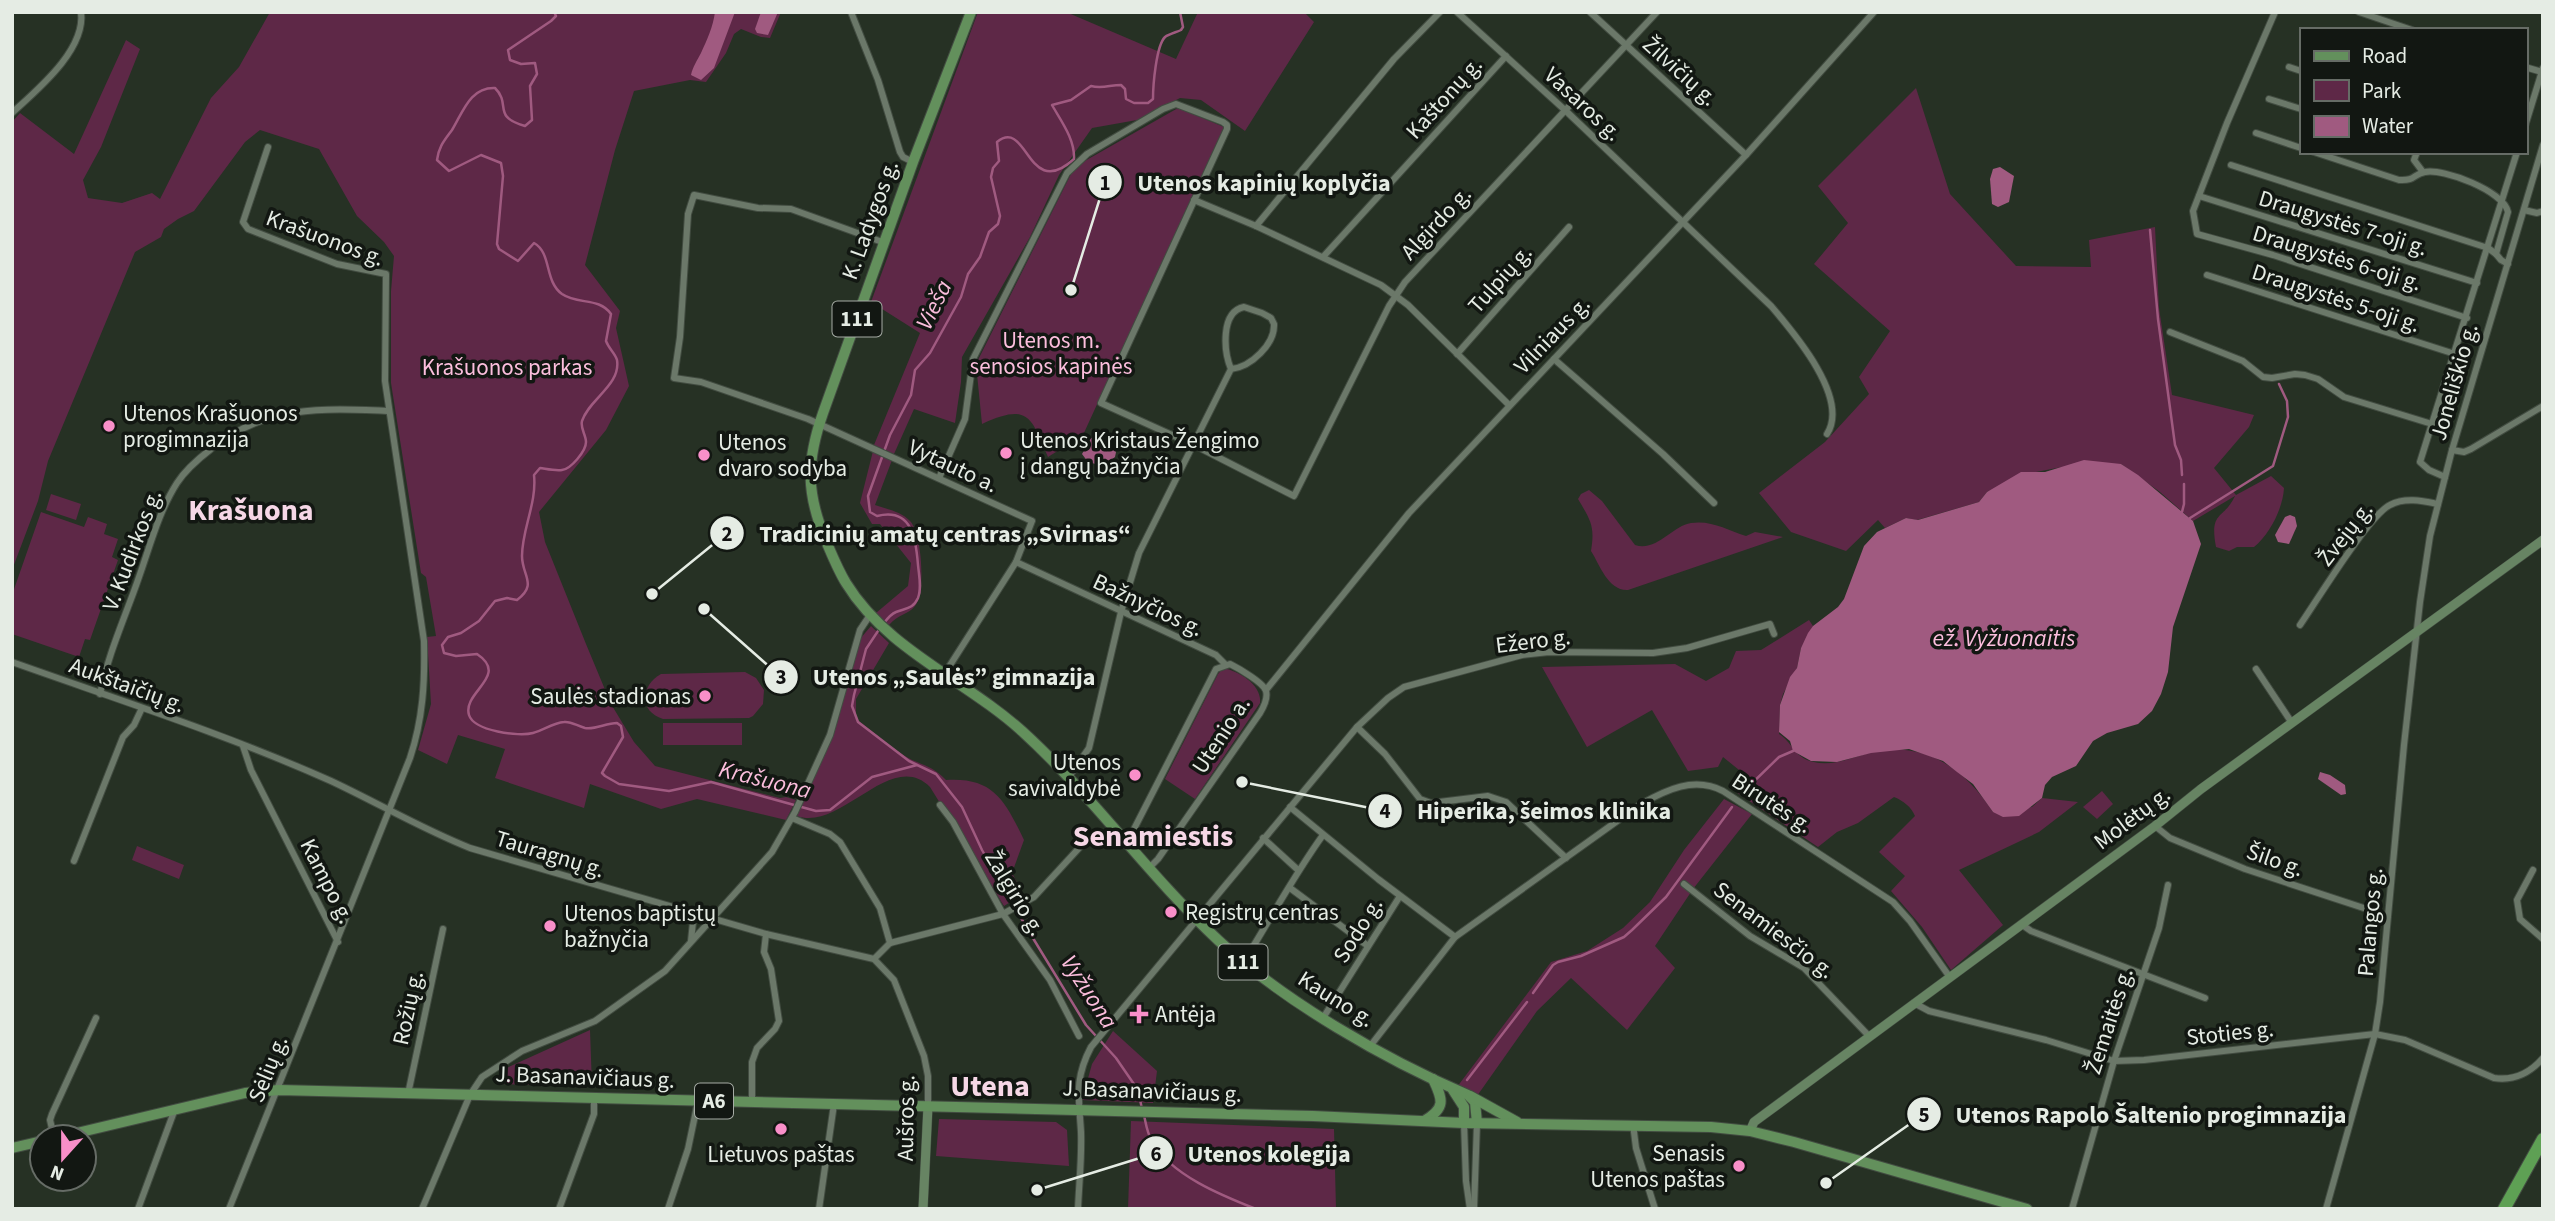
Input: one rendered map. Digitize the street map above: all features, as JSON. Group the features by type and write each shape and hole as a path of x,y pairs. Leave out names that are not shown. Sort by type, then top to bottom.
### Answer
{"highway":[{"path":"2504,1209 2543,1139"}],"main road":[{"name":"K. Ladygos g.","path":"971,12 913,162 820,424 811,456 809,481 814,510 840,574 873,618 888,633 1006,718 1068,778 1137,853"},
{"name":"Kauno g.","path":"1137,853 1199,920 1244,962 1323,1018 1520,1124"},
{"path":"1424,1121 1439,1110 1442,1102 1433,1079"},
{"path":"1452,1088 1464,1107 1464,1123"},
{"name":"J. Basanavičiaus g.","path":"98,1128 245,1093 279,1090 1129,1111 1464,1123 1711,1127 1750,1131 2027,1209"},
{"path":"1468,1095 1475,1102 1477,1123"}],"street":[{"path":"12,113 56,69 75,44 81,12"},
{"path":"851,12 878,80 900,152 903,157 913,162"},
{"path":"1256,226 1394,60 1440,12"},
{"name":"Vasaros g.","path":"1457,12 1566,111 1771,306 1792,331 1826,384 1833,418 1827,434"},
{"name":"Žilvičių g.","path":"1590,12 1746,155"},
{"name":"Algirdo g.","path":"1194,445 1294,496 1405,282 1657,12"},
{"name":"Vilniaus g.","path":"1266,690 1409,513 1746,155 1874,12"},
{"path":"2199,196 2275,12"},
{"path":"2359,12 2406,28"},
{"name":"Kaštonų g.","path":"1323,257 1506,56"},
{"path":"2289,67 2300,71"},
{"path":"2527,119 2542,70"},
{"path":"2269,99 2300,109"},
{"path":"940,478 965,419 973,359 1067,173 1087,155 1172,105 1184,106 1227,125 1101,402 1194,445"},
{"path":"2256,133 2300,148"},
{"name":"Joneliškio g.","path":"2416,633 2425,563 2452,450 2543,145"},
{"name":"Krašuonos g.","path":"268,147 243,222 248,229 337,264 386,274 385,381 389,411"},
{"path":"2320,154 2399,180 2410,181 2423,172 2433,172 2481,185 2503,200 2508,212 2496,254"},
{"path":"2416,154 2414,160 2423,172"},
{"path":"2445,477 2420,463 2516,154"},
{"path":"2231,165 2488,248 2508,264"},
{"name":"Vytauto a.","path":"885,243 791,209 758,208 694,195 688,214 680,337 674,378 701,382 820,424 1032,521 1016,562"},
{"name":"Draugystės 6-oji g.","path":"2199,196 2193,211 2197,234 2273,255 2467,318"},
{"name":"Draugystės 7-oji g.","path":"2199,196 2477,283"},
{"path":"1194,200 1381,285 1396,295 1509,405"},
{"path":"2524,210 2537,213 2543,211"},
{"name":"Tulpių g.","path":"1457,354 1569,227"},
{"name":"Draugystės 5-oji g.","path":"2207,275 2455,354"},
{"path":"1068,778 1089,748 1121,612 1143,545 1231,369 1226,338 1229,319 1232,313 1244,307 1271,318 1275,331 1263,350 1243,366 1231,369"},
{"path":"2170,332 2243,361 2263,377 2305,375 2325,383 2344,397 2432,424"},
{"path":"1554,359 1663,454 1714,503"},
{"path":"2452,450 2464,452 2471,449 2543,406"},
{"name":"V. Kudirkos g.","path":"100,694 162,514 177,483 189,467 232,434 267,418 317,410 389,411"},
{"name":"Kampo g.","path":"338,942 410,758 423,698 424,641 389,411"},
{"name":"Žvejų g.","path":"2300,625 2372,522 2389,505 2408,500 2438,504"},
{"name":"Molėtų g.","path":"1750,1131 1754,1122 1949,976 2543,540"},
{"path":"945,673 1016,562"},
{"name":"Bažnyčios g.","path":"1016,562 1216,655 1225,664"},
{"path":"422,1209 470,1095 482,1077 522,1051 595,1021 665,971 772,852 800,801 836,718 860,630 873,618"},
{"name":"Ežero g.","path":"1078,1209 1081,1132 1078,1110 1079,1080 1083,1062 1091,1047 1357,727 1388,698 1404,687 1522,655 1549,652 1653,653 1687,648 1770,625 1774,634"},
{"name":"Palangos g.","path":"2326,1209 2375,1034 2416,633"},
{"name":"Utenio a.","path":"1124,839 1134,829 1216,669 1225,664 1237,667 1266,690 1265,702 1257,719 1150,867"},
{"name":"Aukštaičių g.","path":"13,665 231,741"},
{"path":"2256,669 2292,723"},
{"path":"74,861 123,737 134,725 142,708"},
{"path":"1357,727 1385,754 1420,799 1431,803 1488,796 1506,802 1566,858"},
{"name":"Tauragnų g.","path":"231,741 331,781 470,848 766,934 873,959"},
{"name":"Kampo g.","path":"243,746 251,770 338,942"},
{"name":"Birutės g.","path":"1371,1045 1455,937 1656,796 1697,783 1716,787 1893,902 1949,976"},
{"name":"Žalgirio g.","path":"940,805 953,822 1005,913 1050,980 1079,1035"},
{"path":"1290,807 1455,937"},
{"path":"793,815 831,834 840,842 880,908 890,943"},
{"name":"Šilo g.","path":"2155,826 2171,838 2245,869 2388,916"},
{"path":"873,959 890,943 1005,913 1025,904 1091,835"},
{"path":"1244,962 1290,888 1298,870 1323,835"},
{"path":"1263,838 1298,870"},
{"path":"2533,870 2517,900 2520,919 2543,939"},
{"name":"Senamiesčio g.","path":"1685,884 1750,936 1804,968 1870,1036"},
{"name":"Žemaitės g.","path":"2073,1209 2114,1060 2159,928 2168,885"},
{"path":"1290,888 1368,946"},
{"name":"Sodo g.","path":"1323,1018 1400,896"},
{"path":"691,942 694,912"},
{"path":"2021,924 2031,932 2205,998"},
{"name":"Rožių g.","path":"408,1094 443,929"},
{"path":"752,1102 752,1062 761,1043 779,1021 771,969 764,952 766,934"},
{"name":"Sėlių g.","path":"229,1209 338,942"},
{"name":"Aušros g.","path":"873,959 894,981 924,1056 928,1076 928,1106 923,1209"},
{"name":"Stoties g.","path":"1914,1003 1929,1011 2114,1060 2144,1060 2375,1034 2405,1040 2501,1079 2528,1072 2543,1058"},
{"path":"51,1123 52,1114 96,1018"},
{"path":"559,1209 594,1114 594,1098"},
{"path":"668,1209 688,1149 698,1101"},
{"path":"819,1209 834,1104"},
{"path":"138,1209 175,1109"},
{"path":"1464,1123 1466,1181 1472,1209"},
{"path":"1472,1209 1477,1123"},
{"path":"1633,1124 1636,1148 1655,1209"}],"green space":[{"name":"Krašuonos parkas","path":"270,12 781,12 770,38 741,29 734,34 726,53 706,82 690,80 634,91 615,150 585,265 620,311 616,328 629,386 606,430 539,512 545,542 586,644 611,704 634,742 655,766 796,800 786,820 697,799 661,809 590,784 584,808 495,778 505,749 458,735 447,764 418,750 431,704 427,637 436,636 426,577 421,573 391,383 391,291 394,256 384,242 357,216 319,149 260,130 245,142 194,211 178,219 164,229 161,237 135,252 48,461 38,501 12,570 12,122 20,113 74,154 126,40 140,49 101,147 83,180 88,198 122,203 152,193 160,199 211,98 239,67"},
{"path":"978,12 1066,12 1176,59 1198,12 1304,12 1314,22 1245,131 1201,100 1180,98 1137,120 1092,128 1059,175 1030,237 962,357 955,423 914,409 894,454 874,445 920,333 871,302"},
{"path":"1916,88 1950,194 2016,266 2091,267 2089,240 2155,227 2159,308 2172,395 2254,415 2249,427 2214,468 2236,495 2271,476 2284,488 2275,520 2254,547 2237,547 2229,551 2216,547 2216,521 2235,496 2193,521 2160,492 2121,464 2062,467 2036,472 1987,492 1979,502 1917,520 1906,518 1885,528 1878,520 1846,551 1791,532 1759,493 1825,442 1869,394 1859,377 1890,331 1814,264 1848,223 1818,186"},
{"name":"Utenos m. senosios kapinės","path":"1178,108 1224,127 1083,435 1048,457 1037,432 1026,417 1019,414 1009,415 982,424 976,364 1072,172 1083,162"},
{"path":"873,451 892,460 875,505 899,513 910,521 920,550 921,589 918,599 915,606 889,625 876,613 908,586 911,563 880,524 872,524 860,503"},
{"path":"1589,490 1602,501 1635,545 1650,545 1684,525 1699,522 1746,536 1755,532 1783,537 1628,590 1621,589 1605,576 1591,551 1591,524 1578,499"},
{"path":"51,494 81,504 76,520 46,510"},
{"path":"41,512 84,527 88,517 107,524 104,534 118,539 112,557 118,560 90,640 85,639 79,657 12,634 12,595"},
{"path":"1809,620 1813,626 1801,648 1797,668 1780,705 1779,734 1800,756 1810,761 1826,763 1892,750 1927,755 1957,771 1993,812 2032,807 2042,798 2078,802 2039,832 1959,870 2003,925 1951,970 1922,927 1891,891 1905,876 1879,852 1915,816 1904,802 1894,797 1818,847 1736,792 1744,774 1723,757 1718,767 1688,771 1652,710 1587,747 1542,667 1675,664 1706,681 1729,668 1736,651 1761,650"},
{"path":"871,626 889,643 856,699 856,719 898,751 934,770 946,780 962,780 987,787 1004,803 1024,840 1012,873 1023,894 1004,906 930,787 915,778 899,777 882,783 831,813 814,818 797,816 837,723 860,639"},
{"path":"1223,668 1248,680 1257,690 1260,703 1195,799 1165,779"},
{"name":"Saulės stadionas","path":"745,672 756,678 764,690 763,704 749,718 663,719 649,710 646,704 649,685 661,674"},
{"path":"663,723 742,723 742,745 663,745"},
{"path":"2102,791 2113,804 2097,819 2083,807"},
{"path":"1724,799 1752,814 1693,889 1655,946 1675,968 1627,1030 1571,978 1537,1011 1477,1096 1457,1087 1551,962 1587,951 1623,928 1650,902 1684,850"},
{"path":"137,846 184,865 179,879 132,860"},
{"path":"590,1030 592,1086 502,1084 500,1071"},
{"path":"1113,1031 1157,1071 1153,1103 1082,1100 1092,1064"},
{"path":"939,1119 1056,1122 1067,1130 1069,1166 936,1156"},
{"path":"1131,1121 1334,1129 1336,1209 1128,1209"}],"water":[{"path":"715,12 735,12 714,68 701,80 691,75"},
{"path":"761,12 778,12 768,35 757,33 755,29"},
{"path":"2000,167 2014,176 2009,202 1998,207 1992,204 1990,179 1993,169"},
{"path":"1097,437 1109,442 1116,452 1115,457 1103,466 1088,462 1082,454 1091,438"},
{"name":"ež. Vyžuonaitis","path":"2084,460 2121,464 2138,475 2193,521 2201,544 2173,627 2168,672 2152,711 2138,724 2107,733 2093,741 2076,766 2052,777 2045,785 2042,798 2019,816 2003,817 1993,812 1973,784 1943,761 1909,749 1871,753 1837,762 1811,761 1793,751 1790,741 1779,732 1780,705 1790,677 1797,668 1801,648 1813,626 1844,599 1864,546 1877,532 1906,518 1918,520 1979,502 1987,492 2021,472 2045,472"},
{"path":"2285,517 2295,517 2297,526 2289,544 2278,542 2275,535"},
{"path":"2320,772 2345,785 2346,794 2341,795 2318,779"}],"waterway":[{"name":"Krašuona","path":"554,12 556,16 551,21 508,50 510,60 521,64 535,63 537,74 530,86 532,120 525,126 508,118 500,94 495,88 486,89 468,102 442,144 437,160 449,171 481,155 501,163 503,176 497,244 499,249 518,261 534,243 543,253 553,282 562,294 601,305 611,314 606,341 617,360 617,369 610,384 582,421 586,442 577,459 566,469 540,468 534,475 522,556 527,589 517,600 507,598 495,601 479,621 461,633 448,637 442,645 444,653 456,656 477,654 486,662 489,670 487,677 472,699 469,715 473,721 488,729 518,734 533,733 564,722 589,728 617,723 621,726 623,737 602,773 619,784 669,791 711,782 816,811 830,810 872,777 917,765"},
{"name":"Vieša","path":"884,623 894,613 911,606 918,598 920,586 917,555 910,527 898,516 877,516 870,512 868,496 890,435 911,395 915,370 930,353 961,297 968,274 980,257 989,232 998,224 1000,216 991,177 993,168 999,161 997,142 1007,137 1016,140 1037,166 1046,171 1058,170 1074,159 1070,137 1052,105 1071,100 1091,86 1121,85 1125,89 1126,99 1134,103 1148,103 1153,99 1162,42 1165,37 1183,27 1180,12"},
{"path":"2150,230 2158,319 2175,445 2181,460 2182,475"},
{"path":"2190,518 2273,466 2288,417 2287,401 2279,384"},
{"path":"2182,512 2184,484"},
{"name":"Vyžuona","path":"880,628 866,649 854,695 852,706 858,722 909,761 936,774 962,807 982,850 1086,1025 1116,1058 1138,1090 1142,1109"},
{"path":"1743,792 1779,757 1793,751"},
{"path":"1533,993 1553,965 1624,937 1632,930 1666,897 1732,807"},
{"path":"1467,1080 1527,1002"},
{"name":"Vyžuona","path":"1144,1115 1150,1138 1171,1164 1198,1183 1256,1209"}],"place":[{"name":"Utenos kapinių koplyčia","path":"1071,290"},
{"name":"Utenos Krašuonos progimnazija","path":"109,426"},
{"name":"Utenos Kristaus Žengimo į dangų bažnyčia","path":"1006,453"},
{"name":"Utenos dvaro sodyba","path":"704,455"},
{"name":"Tradicinių amatų centras „Svirnas“","path":"652,594"},
{"name":"Utenos „Saulės” gimnazija","path":"704,609"},
{"name":"Saulės stadionas","path":"705,696"},
{"name":"Utenos savivaldybė","path":"1135,775"},
{"name":"Hiperika, šeimos klinika","path":"1242,782"},
{"name":"Registrų centras","path":"1171,912"},
{"name":"Utenos baptistų bažnyčia","path":"550,926"},
{"name":"Antėja","path":"1139,1014"},
{"name":"Lietuvos paštas","path":"781,1129"},
{"name":"Senasis Utenos paštas","path":"1739,1166"},
{"name":"Utenos Rapolo Šaltenio progimnazija","path":"1826,1183"},
{"name":"Utenos kolegija","path":"1037,1190"}],"district":[{"name":"Krašuona","path":"251,510"},
{"name":"Senamiestis","path":"1153,836"},
{"name":"Utena","path":"990,1086"}]}
